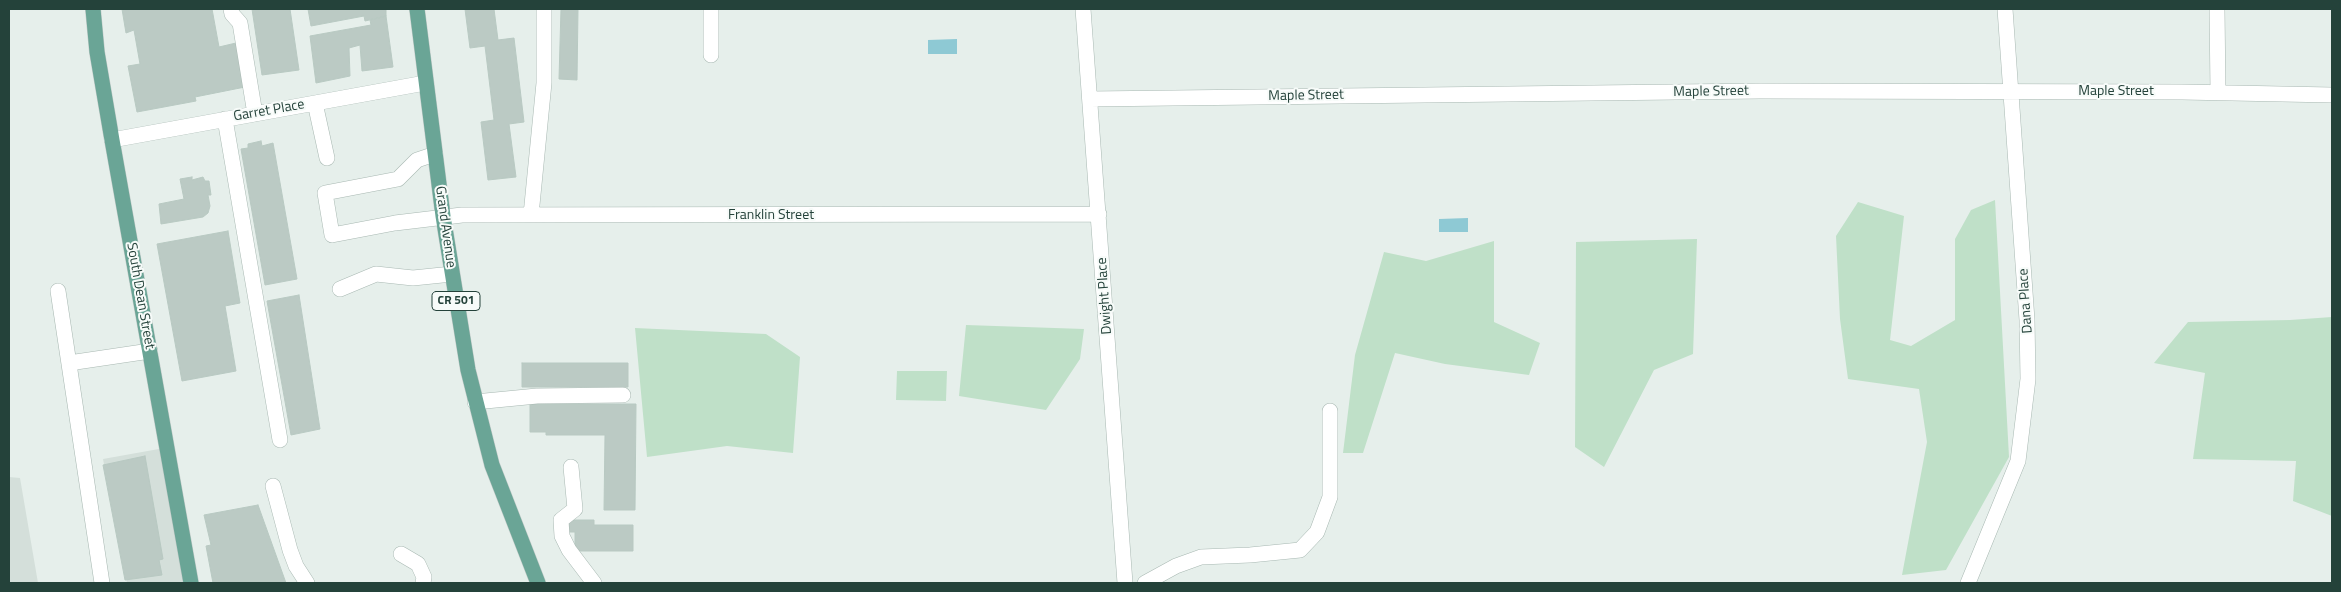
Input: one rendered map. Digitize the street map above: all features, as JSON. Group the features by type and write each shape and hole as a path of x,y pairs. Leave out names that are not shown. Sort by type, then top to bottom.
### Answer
{"main road":[{"name":"South Dean Street","path":"94,9 97,52 112,140 192,583"},
{"name":"Grand Avenue","path":"417,9 434,154 462,342 475,402 492,465 538,583"}],"street":[{"path":"231,9 232,14 240,23 255,114"},
{"path":"531,215 544,83 544,9"},
{"path":"711,9 712,55"},
{"name":"Dwight Place","path":"1083,9 1125,583"},
{"name":"Dana Place","path":"1968,583 2018,461 2026,401 2027,320 2005,9"},
{"path":"2217,9 2218,92"},
{"name":"Garret Place","path":"112,140 425,83"},
{"name":"Maple Street","path":"1090,99 1751,91 2218,92 2332,95"},
{"path":"315,103 327,158"},
{"path":"225,120 280,440"},
{"name":"Franklin Street","path":"434,154 417,160 398,179 325,193 332,235 443,216 1099,214"},
{"path":"340,289 376,274 413,278 452,274"},
{"path":"58,291 102,583"},
{"path":"69,363 150,351"},
{"path":"475,402 538,396 623,395"},
{"path":"1145,583 1176,566 1201,557 1300,550 1317,532 1330,497 1330,411"},
{"path":"570,467 574,509 561,520 562,536 569,550 594,583"},
{"path":"273,486 290,550 296,566 307,583"},
{"path":"401,554 418,564 424,577 423,583"}],"shaded area":[{"path":"170,447 194,583 127,583 103,459"},
{"path":"9,477 20,478 38,583 9,583"}],"green space":[{"path":"1995,200 2009,457 1946,570 1902,575 1927,442 1919,389 1848,379 1840,319 1836,236 1858,202 1904,216 1890,340 1911,346 1955,320 1955,239 1971,210"},
{"path":"1697,239 1693,354 1654,370 1604,467 1575,447 1576,242"},
{"path":"1494,241 1494,322 1540,343 1529,375 1445,364 1395,353 1363,453 1343,453 1355,355 1384,252 1426,261"},
{"path":"2332,317 2332,516 2293,501 2296,461 2193,459 2205,373 2154,363 2188,322 2290,320"},
{"path":"966,325 1084,329 1080,359 1046,410 959,396"},
{"path":"635,328 766,334 800,357 793,453 727,446 647,457"},
{"path":"897,371 947,371 946,401 896,400"}],"water":[{"path":"957,39 957,54 928,54 928,40"},
{"path":"1468,218 1468,232 1439,232 1439,219"}],"building":[{"path":"122,9 212,9 219,47 236,43 245,87 195,97 196,101 137,112 128,66 140,64 134,30 126,33"},
{"path":"252,9 290,9 299,70 262,75"},
{"path":"308,9 386,9 386,16 365,21 364,16 311,26"},
{"path":"465,9 494,9 498,40 514,38 524,122 509,124 516,177 488,180 481,122 494,120 485,46 470,48"},
{"path":"561,9 578,9 577,80 559,79"},
{"path":"386,16 393,67 362,71 360,45 349,48 350,76 316,83 310,36 371,25 370,20"},
{"path":"261,141 262,146 273,143 297,279 265,285 241,149 248,148 248,144"},
{"path":"192,177 192,180 203,177 205,181 209,181 211,195 208,195 210,206 208,213 203,217 161,224 159,204 184,199 180,179"},
{"path":"228,231 240,303 225,306 236,371 182,381 157,244"},
{"path":"299,295 320,429 291,435 267,301"},
{"path":"522,363 628,363 628,387 522,387"},
{"path":"530,404 636,404 635,510 604,510 605,435 546,435 546,432 530,432"},
{"path":"145,456 163,559 159,560 162,575 125,580 103,465"},
{"path":"258,505 286,583 213,583 206,546 211,545 204,515"},
{"path":"566,520 594,520 594,525 633,525 633,551 575,551 575,532 566,532"}]}
